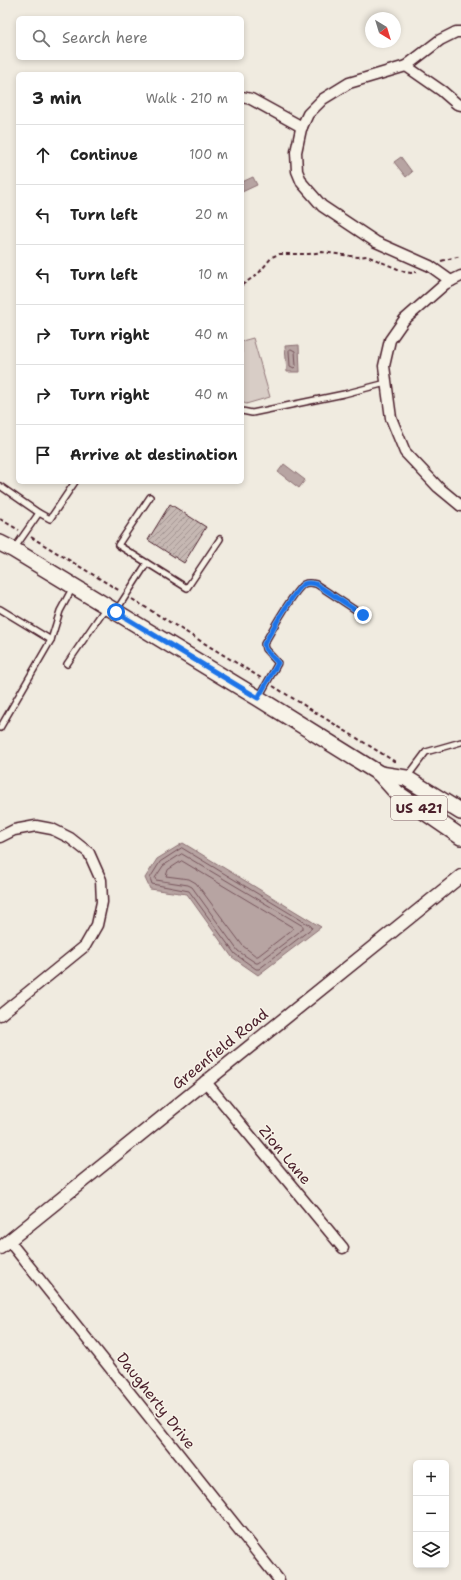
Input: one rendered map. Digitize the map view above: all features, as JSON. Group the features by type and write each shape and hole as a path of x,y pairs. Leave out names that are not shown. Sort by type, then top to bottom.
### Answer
{"main road":[{"name":"US 421","path":"0,543 74,586 380,774 397,793 461,837"},
{"name":"US 421","path":"380,774 409,775 461,812"}],"street":[{"path":"451,281 430,266 376,242 322,206 302,183 297,171 296,152 302,127 308,114 323,99 349,83 406,66 440,40 456,32 461,32"},
{"path":"406,66 442,91 457,104 461,105"},
{"path":"244,97 251,99 302,127"},
{"path":"461,276 445,284 404,320 390,340 384,366 391,418 405,452 438,487 461,506"},
{"path":"0,837 14,830 36,826 52,829 70,838 89,853 101,880 102,902 98,924 85,946 0,1015"},
{"name":"Greenfield Road","path":"4,1244 461,876"},
{"name":"Zion Lane","path":"205,1081 343,1248"},
{"name":"Daugherty Drive","path":"4,1244 279,1580"}],"lane":[{"path":"244,411 252,413 344,394 386,383"},
{"path":"0,486 50,519 74,484"},
{"path":"150,497 118,545 187,588 220,539"},
{"path":"14,550 24,533 39,513"},
{"path":"68,664 111,609 126,595 147,563"},
{"path":"258,698 278,663 265,649 264,644 296,592 304,584 310,582 316,584 363,615"},
{"path":"0,728 51,640 60,611 74,586"},
{"path":"0,609 51,640"},
{"path":"409,775 426,752 461,742"}],"path":[{"path":"244,284 258,274 272,257 279,254 309,254 322,252 358,257 367,256 411,273 441,261 461,256"},
{"path":"0,519 267,682 409,775"}],"shaded area":[{"path":"253,338 270,397 246,404 244,403 244,340"}],"water":[{"path":"401,157 412,172 406,177 394,162"},
{"path":"253,177 257,185 244,191 244,181"},
{"path":"299,345 300,372 287,372 285,346"},
{"path":"284,464 305,480 299,488 278,472"},
{"path":"183,843 321,927 258,975 232,957 187,894 150,889 145,878 157,859"}],"building":[{"path":"170,504 206,527 184,563 148,540"}],"route":[{"path":"116,612 258,698 278,663 265,649 264,644 296,592 304,584 310,582 316,584 363,615"}]}
